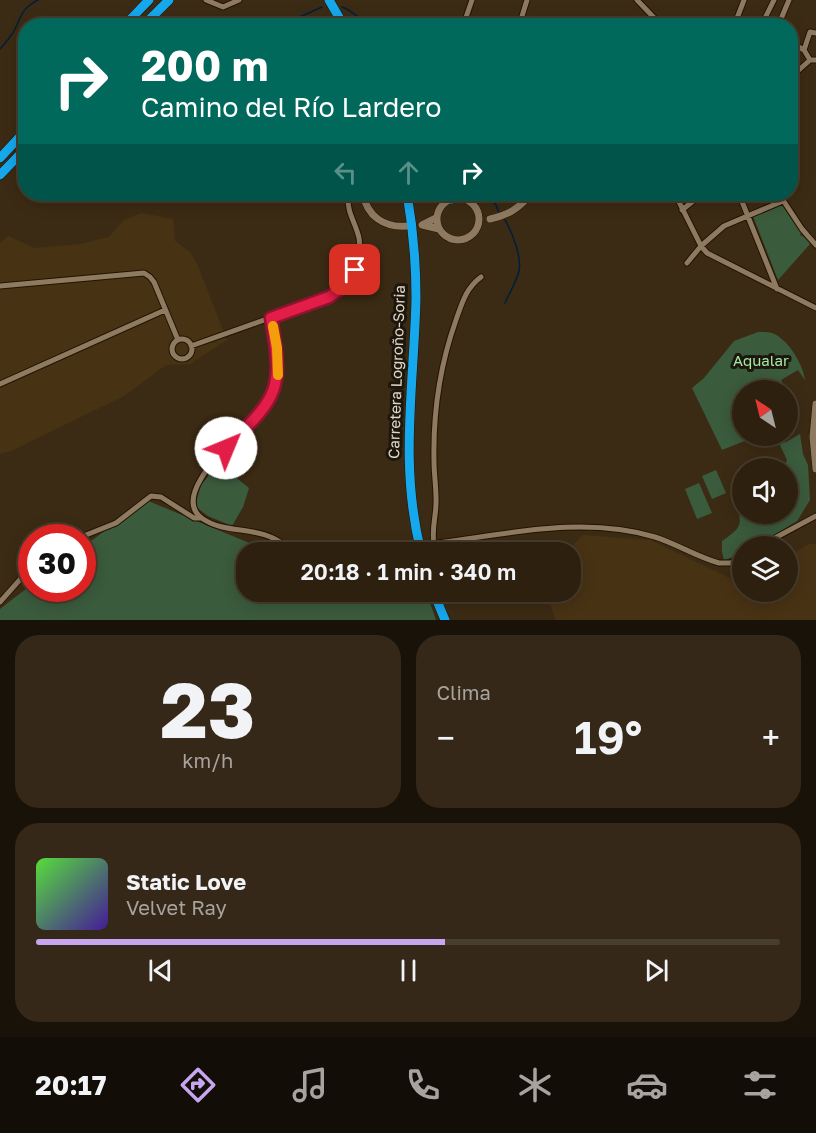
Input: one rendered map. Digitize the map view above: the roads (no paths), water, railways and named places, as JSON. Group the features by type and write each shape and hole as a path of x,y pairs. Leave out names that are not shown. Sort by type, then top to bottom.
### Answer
{"highway":[{"path":"132,18 149,0"},
{"path":"151,18 169,0"},
{"path":"324,0 334,18"},
{"path":"329,0 339,18"},
{"path":"0,158 18,139"},
{"path":"0,175 18,156"},
{"name":"Carretera Logroño-Soria","path":"408,201 413,238 416,296 408,447 411,501 419,542"},
{"path":"438,602 445,620"}],"street":[{"path":"208,2 224,7 239,0"},
{"path":"466,18 472,0"},
{"path":"521,18 527,0"},
{"path":"637,0 654,18"},
{"path":"737,18 744,0"},
{"path":"765,18 774,0"},
{"path":"781,18 789,0"},
{"path":"804,50 813,32"},
{"path":"798,45 813,60 798,72"},
{"path":"192,346 329,297 343,287 355,270 360,252 358,237 347,209 348,201"},
{"path":"365,201 366,206 378,220 389,225 406,226"},
{"path":"449,201 440,207 436,218 439,229 449,239 460,241 471,236 478,226 515,210 524,201"},
{"path":"469,201 475,207 478,226"},
{"path":"678,201 701,246 707,253 816,308"},
{"path":"682,210 693,201"},
{"path":"742,201 777,289"},
{"path":"687,263 701,246 724,226 783,201 816,245"},
{"path":"478,216 490,219"},
{"path":"436,218 420,225 439,229"},
{"path":"0,286 140,272 150,277 178,340"},
{"path":"481,278 464,296 443,365 434,440 436,499 432,544 558,526 583,526 655,537 719,563 732,562"},
{"path":"0,384 165,310"},
{"path":"201,518 194,508 193,495 199,480 210,465 255,419 275,391 278,376 277,348 271,318"},
{"path":"178,340 188,341 192,346 191,353 186,358 176,357 172,348 178,340"},
{"path":"816,404 813,437 816,469"},
{"path":"96,531 116,523 151,496 161,497 194,518 201,518 216,525 251,531 280,542"},
{"path":"779,536 816,516"},
{"path":"0,602 18,582"}],"waterway":[{"path":"20,18 26,9 38,0"},
{"path":"293,18 322,7"},
{"path":"342,7 360,18"},
{"path":"173,17 180,18"},
{"path":"0,49 18,22"},
{"path":"492,201 499,213"},
{"path":"505,220 516,245 520,265 505,303"}],"park label":[{"name":"Aqualar","path":"761,361"}]}
